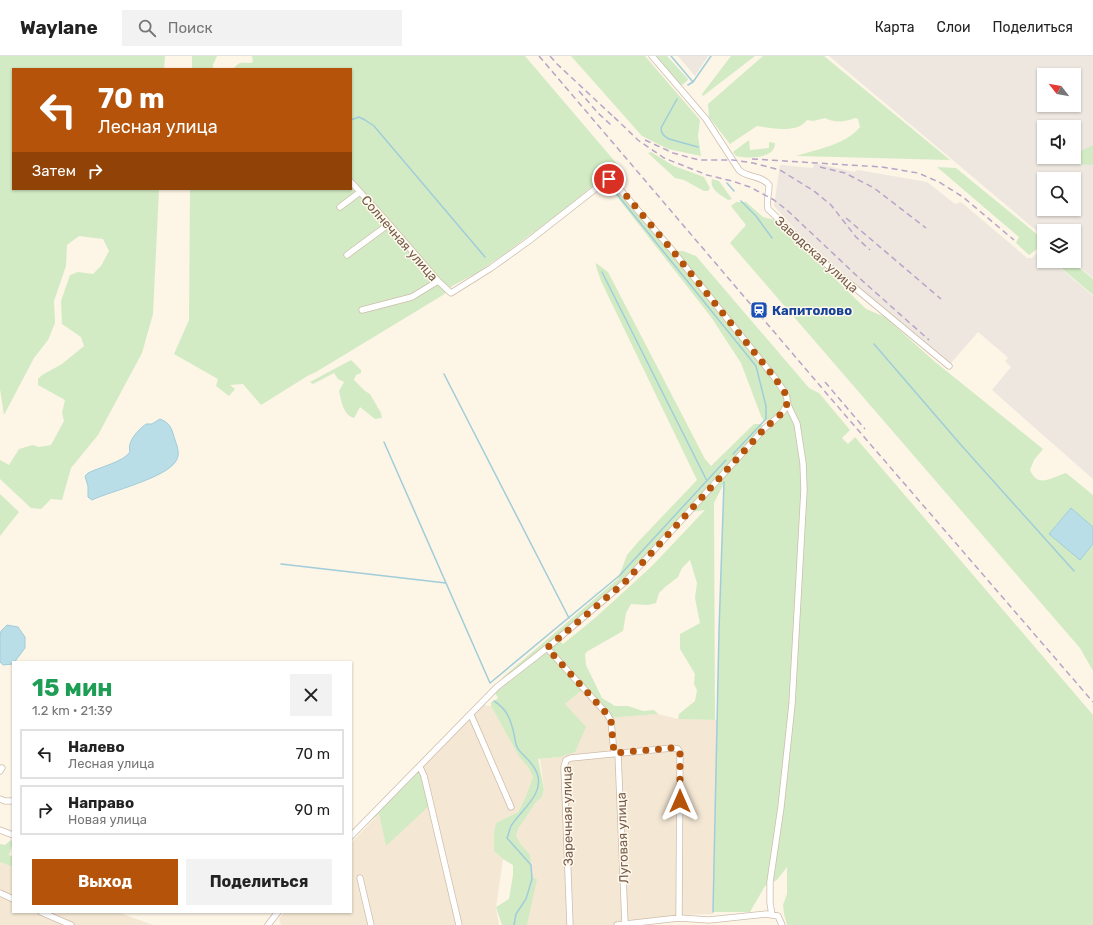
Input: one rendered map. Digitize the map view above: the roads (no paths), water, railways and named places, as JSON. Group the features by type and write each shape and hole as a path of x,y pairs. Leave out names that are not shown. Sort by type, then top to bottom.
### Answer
{"street":[{"name":"Заводская улица","path":"652,56 706,119 739,170 746,174 761,178 769,185 766,200 768,210 820,259 949,366"},
{"name":"Солнечная улица","path":"352,183 438,281 451,293 491,268 530,240 599,186 611,179 672,250 775,378 786,395 787,403"},
{"path":"340,207 360,192"},
{"path":"347,255 389,224"},
{"path":"362,310 412,297 438,281"},
{"path":"352,835 497,687 547,648 625,582 765,428 782,412 787,403"},
{"path":"772,915 770,903 770,882 782,807 792,704 804,490 803,463 798,429 787,403"},
{"name":"Луговая улица","path":"547,648 607,714 611,721 616,753 625,924"},
{"path":"471,715 511,807"},
{"path":"616,753 672,748 676,748 680,751 679,918"},
{"name":"Заречная улица","path":"570,925 564,763 566,760 571,758 616,753"},
{"path":"420,767 431,803 459,925"},
{"path":"0,799 12,802"},
{"path":"0,830 12,835"},
{"path":"360,878 371,925"},
{"path":"0,893 12,899"},
{"path":"43,913 71,925"},
{"path":"268,925 277,913"},
{"path":"617,925 679,918 710,920 752,915 772,915 779,918 782,925"}],"water":[{"path":"160,419 167,423 173,433 178,449 176,461 161,473 137,484 92,500 88,497 88,486 85,476 88,473 127,456 130,452 130,444 140,429 146,424 152,424"},
{"path":"1071,508 1093,527 1093,544 1080,560 1049,534"},
{"path":"7,625 18,627 25,637 25,648 15,661 12,661 12,664 3,665 0,662 1,631"}],"waterway":[{"path":"671,56 693,82 688,85"},
{"path":"693,82 711,56"},
{"path":"677,99 661,128 662,132 669,139 698,147"},
{"path":"352,120 359,117 374,126 485,257"},
{"path":"727,183 734,191"},
{"path":"612,188 756,366 766,406 766,419 733,454"},
{"path":"741,201 756,216 772,238"},
{"path":"602,272 707,481"},
{"path":"874,344 961,445 1074,571"},
{"path":"444,374 569,618"},
{"path":"384,442 490,683 619,576 726,460"},
{"path":"713,912 724,482"},
{"path":"281,564 446,583"},
{"path":"494,701 508,715 517,747 535,768 539,781 535,795 511,826 507,838 531,865 532,879 526,899 516,914 514,925"}],"railway":[{"path":"539,56 833,401 1093,702"},
{"path":"550,56 617,120"},
{"path":"579,91 598,113 611,125"},
{"path":"614,117 638,140 664,158 707,175 750,187 774,200 788,211 857,276 929,340"},
{"path":"645,140 673,153 699,160 733,160 753,163 780,170 814,191 831,205 856,237 870,250"},
{"path":"752,159 882,167 918,173 939,182 963,197 1014,240"},
{"path":"820,167 845,173 874,188 926,228"},
{"path":"846,218 941,299"},
{"path":"825,382 865,429"}],"place":[{"name":"Капитолово","path":"759,310"}]}
